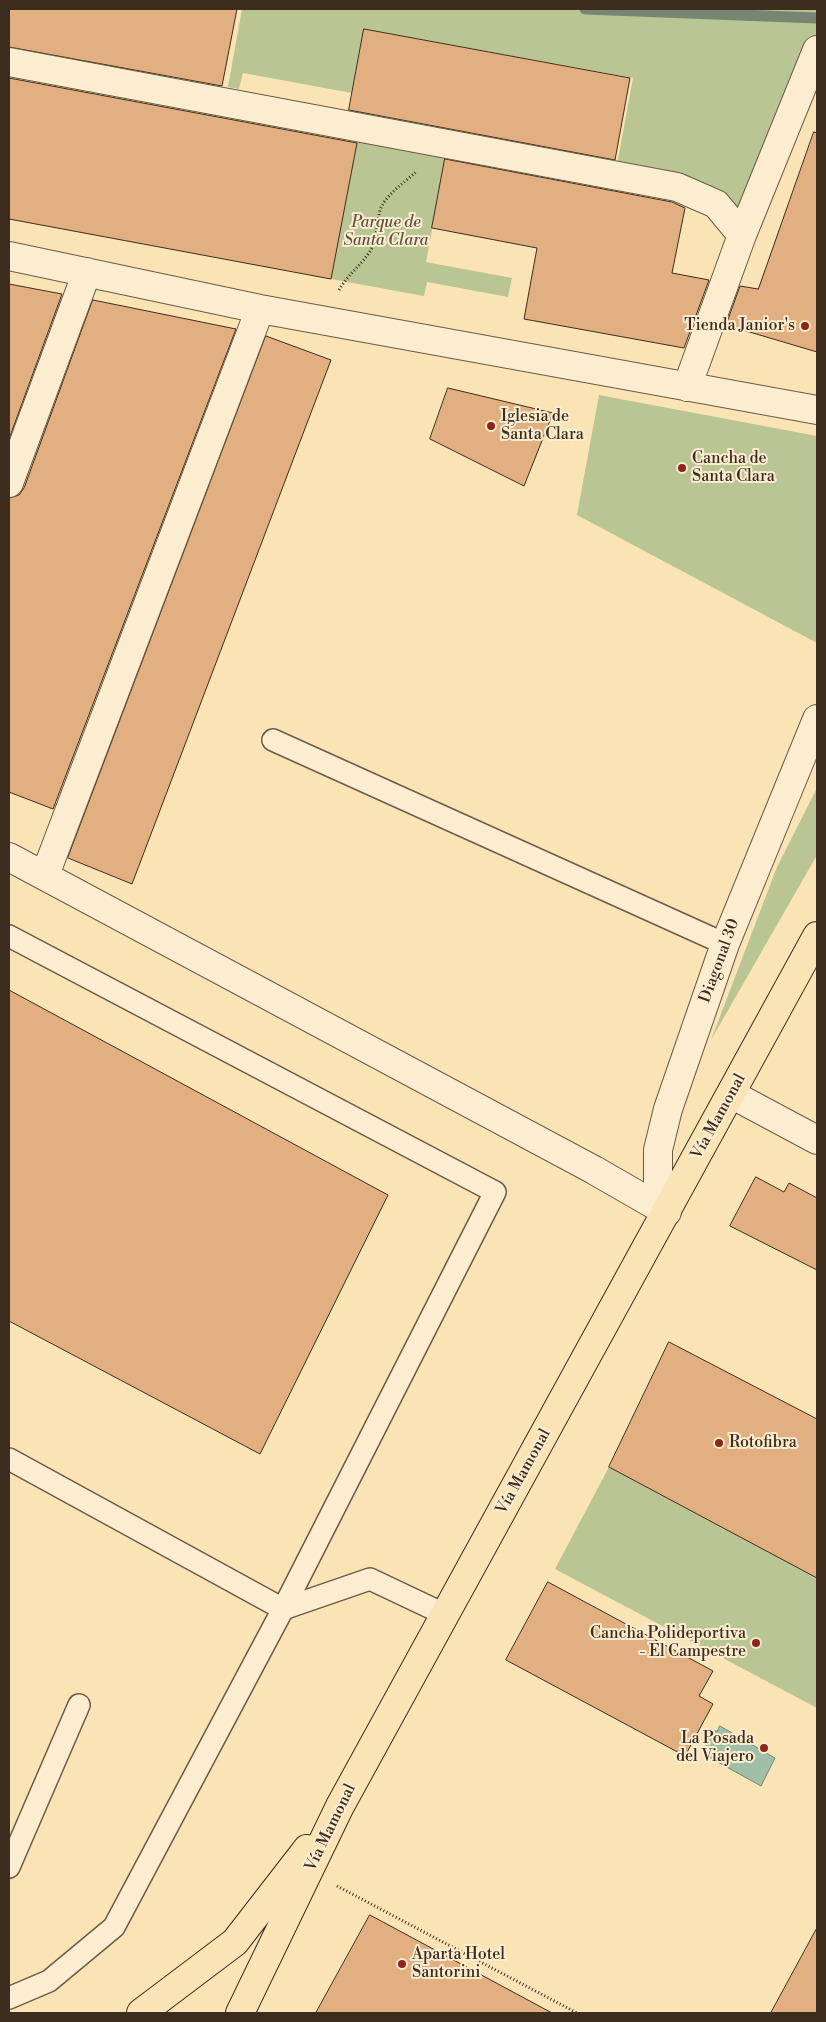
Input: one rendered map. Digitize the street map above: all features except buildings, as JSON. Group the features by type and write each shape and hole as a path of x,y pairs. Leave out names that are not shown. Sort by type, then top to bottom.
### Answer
{"main road":[{"name":"Vía Mamonal","path":"240,2013 340,1806 817,936"},
{"path":"141,2013 235,1942 340,1806"}],"street":[{"path":"687,387 742,235 817,50"},
{"path":"9,62 677,187 716,204 742,235"},
{"path":"9,256 260,309 817,410"},
{"path":"9,483 88,272"},
{"path":"45,875 260,309"},
{"name":"Diagonal 30","path":"667,1212 658,1183 658,1150 668,1109 725,944 817,719"},
{"path":"9,857 585,1165 667,1212"},
{"path":"732,1094 817,1140"}],"lane":[{"path":"273,740 725,944"},
{"path":"9,936 495,1192 283,1609 114,1927 48,1981 9,1998"},
{"path":"9,1459 283,1609 370,1579 446,1615"},
{"path":"9,1867 79,1705"}],"path":[{"path":"323,320 344,281 366,258 374,245 378,232 379,214 384,202 416,171 426,140"},
{"path":"309,1871 577,2013"}],"green space":[{"path":"242,9 817,9 817,41 808,39 741,210 617,165 633,78 364,29 352,93 243,73 239,89 228,87"},
{"name":"Parque de Santa Clara","path":"358,138 446,155 426,262 512,278 508,297 427,282 424,296 331,279"},
{"path":"599,395 817,436 817,643 577,515"},
{"path":"817,788 817,855 711,1040 777,867"},
{"name":"Cancha Polideportiva - El Campestre","path":"609,1467 817,1578 817,1708 555,1569"}],"shaded area":[{"path":"720,1726 775,1758 761,1786 705,1755 707,1750 705,1736 709,1731 717,1731"}],"waterway":[{"path":"585,9 817,18"}],"place":[{"name":"Tienda Janior's","path":"805,326"},
{"name":"Iglesia de Santa Clara","path":"491,426"},
{"name":"Cancha de Santa Clara","path":"682,468"},
{"name":"Rotofibra","path":"719,1443"},
{"name":"Cancha Polideportiva - El Campestre","path":"756,1643"},
{"name":"La Posada del Viajero","path":"764,1748"},
{"name":"Aparta Hotel Santorini","path":"402,1964"}]}
